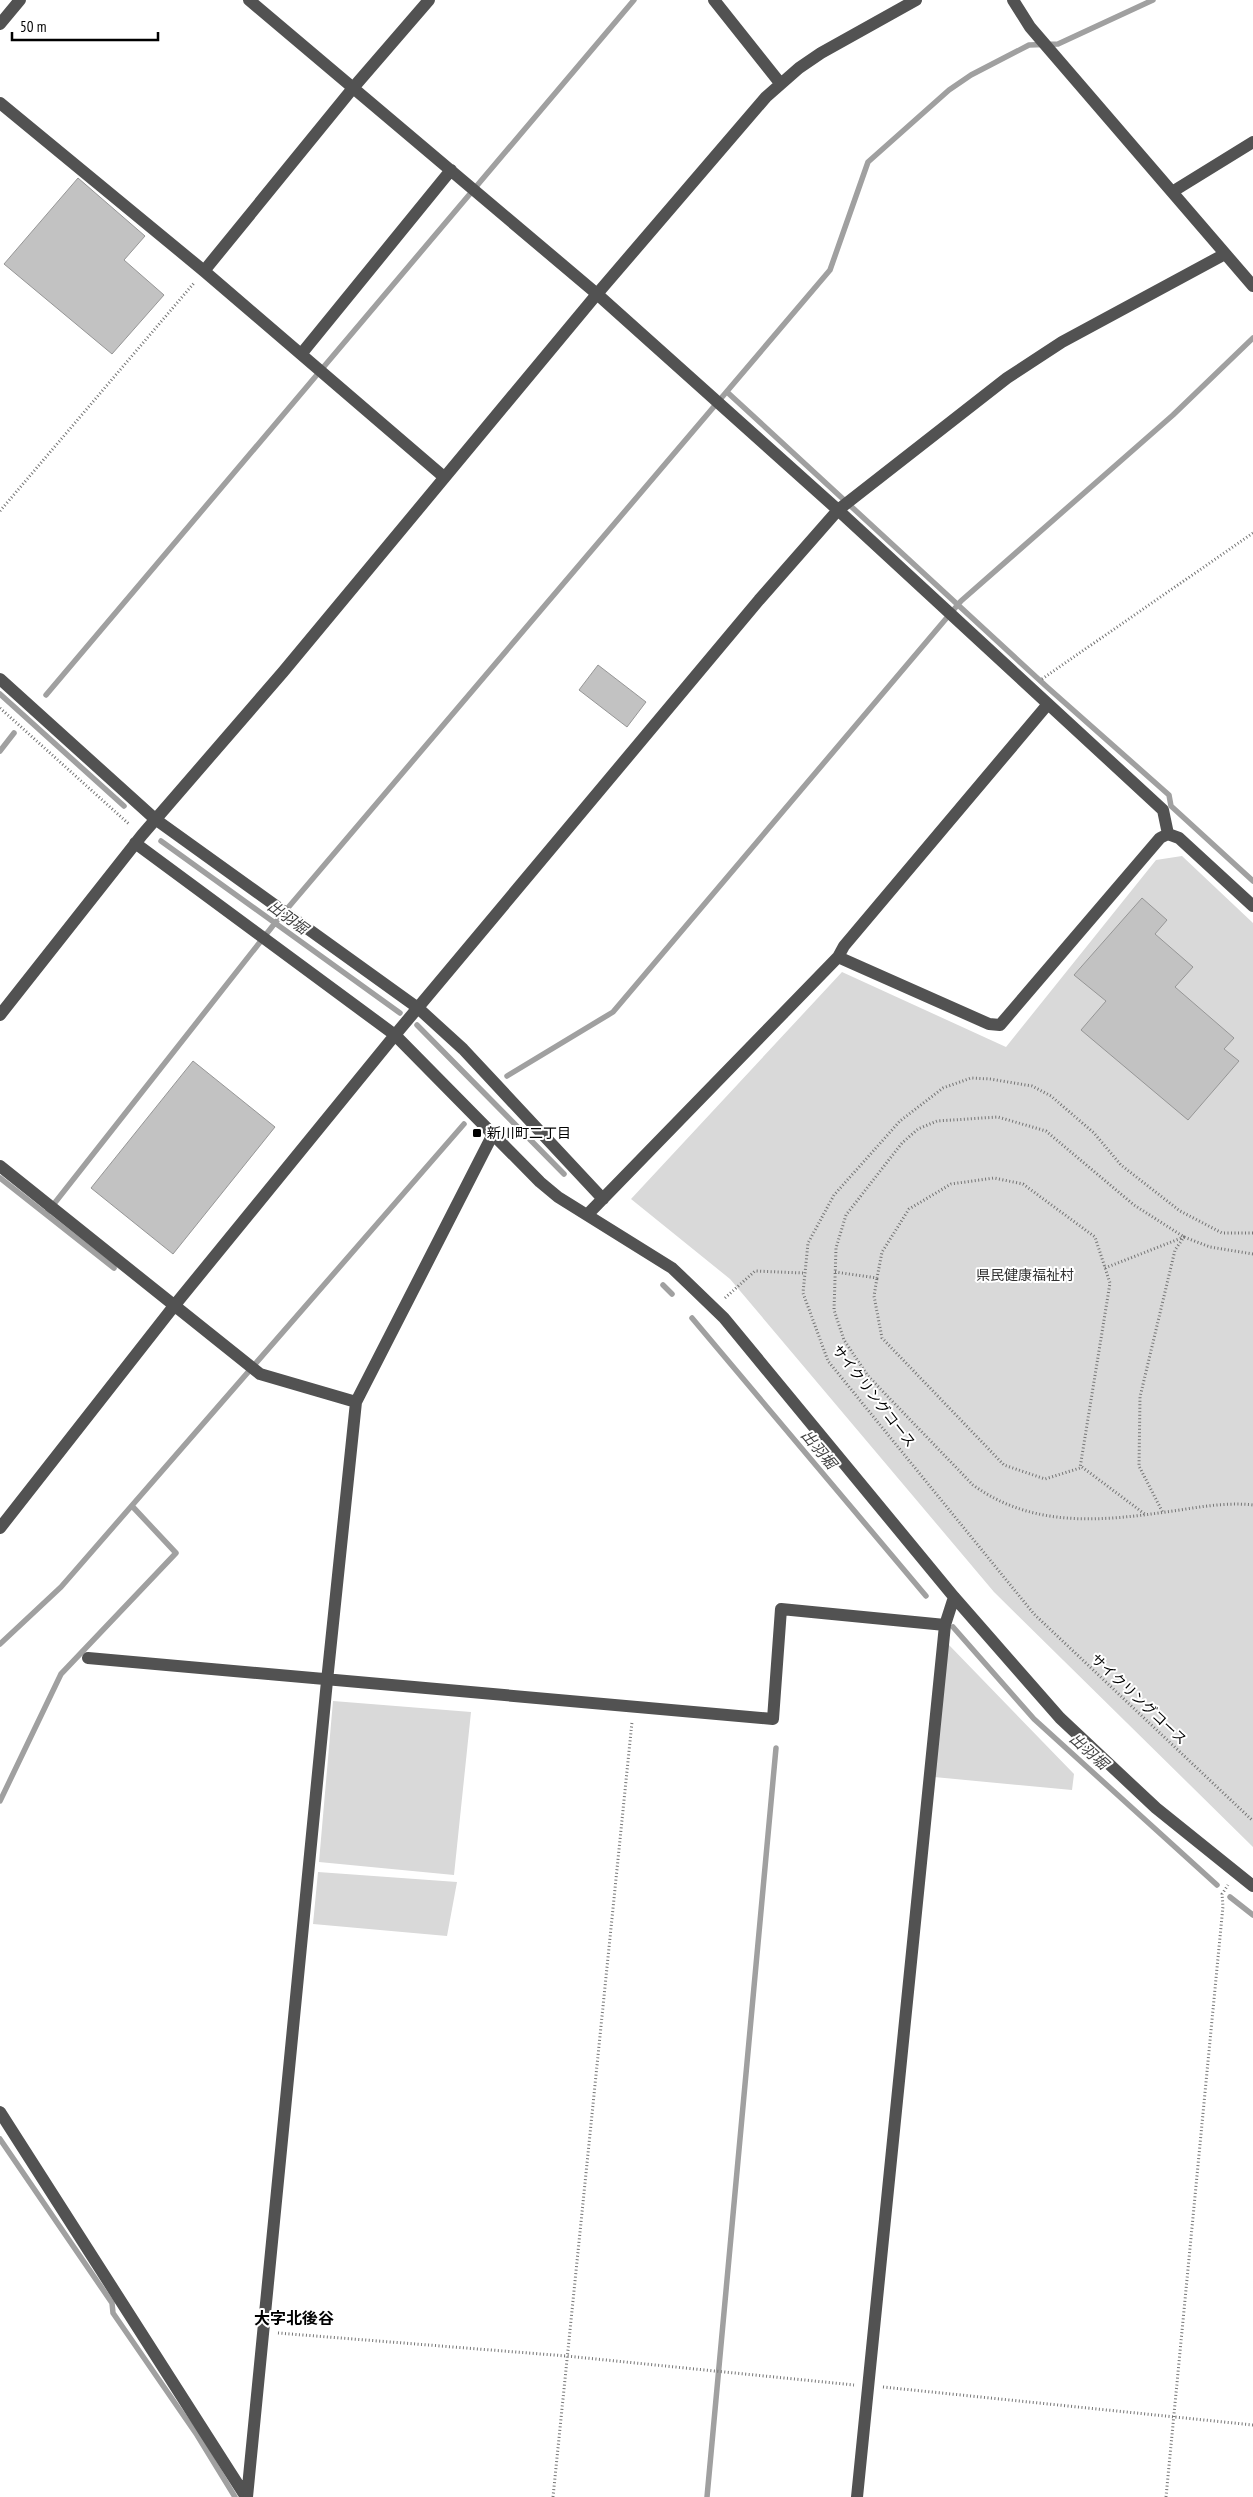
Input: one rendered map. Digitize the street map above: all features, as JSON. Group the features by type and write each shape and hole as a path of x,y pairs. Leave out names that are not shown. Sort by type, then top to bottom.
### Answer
{"street":[{"path":"0,24 20,0"},
{"path":"249,0 597,294 838,510 1163,810 1168,834"},
{"path":"204,271 353,88 429,0"},
{"path":"714,0 780,83"},
{"path":"0,1014 139,839 283,672 597,294 780,83 821,54 916,0"},
{"path":"1013,0 1030,27 1253,286"},
{"path":"0,103 302,353 444,477"},
{"path":"1172,192 1253,142"},
{"path":"302,353 451,170"},
{"path":"0,1528 174,1306 395,1035 760,600 838,510 1008,378 1062,342 1225,254"},
{"path":"0,680 156,820 418,1008 463,1049 603,1199"},
{"path":"588,1214 838,957 844,946 1048,704"},
{"path":"838,957 989,1024 1000,1025 1160,838 1168,834 1179,838 1253,906"},
{"path":"139,839 395,1035 540,1182 558,1197 672,1268 712,1308 954,1597 1060,1718 1156,1808 1253,1886"},
{"path":"246,2497 264,2332 326,1681 356,1402 493,1134"},
{"path":"0,1166 260,1374 356,1402"},
{"path":"857,2497 945,1624 954,1597"},
{"path":"88,1658 326,1681 773,1719 781,1609 945,1624"},
{"path":"0,2112 246,2497"}],"path":[{"path":"0,510 204,271"},
{"path":"1031,687 1074,654 1253,533"},
{"path":"0,708 139,839"},
{"name":"サイクリングコース","path":"1253,1233 1222,1233 1180,1211 1120,1165 1092,1132 1051,1096 1032,1086 974,1078 944,1088 900,1121 834,1195 808,1243 802,1293 828,1361 1034,1614 1253,1821"},
{"path":"1253,1254 1210,1247 1184,1237 1134,1205 1046,1131 998,1117 937,1121 918,1129 902,1143 846,1215 836,1248 834,1310 844,1340 868,1376 973,1485 990,1497 1046,1516 1098,1521 1216,1505 1253,1505"},
{"path":"994,1178 1023,1184 1095,1237 1110,1283 1080,1468 1045,1479 1004,1465 882,1338 874,1296 877,1278 882,1252 909,1209 952,1184 994,1178"},
{"path":"1105,1268 1184,1237"},
{"path":"1163,1513 1139,1466 1140,1398 1175,1250 1184,1237"},
{"path":"712,1308 755,1271 803,1273"},
{"path":"835,1272 877,1278"},
{"path":"1082,1467 1146,1515"},
{"path":"553,2497 634,1708"},
{"path":"1166,2497 1222,1916 1222,1894 1236,1872"},
{"path":"264,2332 566,2356 1253,2425"}],"green space":[{"name":"県民健康福祉村","path":"1182,856 1253,923 1253,1847 994,1592 730,1279 631,1199 842,972 1006,1047 1156,860"},
{"path":"948,1644 1074,1774 1072,1790 934,1777"},
{"path":"333,1701 471,1712 454,1875 319,1862"},
{"path":"318,1872 457,1882 447,1936 313,1924"}],"building":[{"path":"78,178 145,236 124,260 164,295 112,354 4,264"},
{"path":"598,665 646,702 627,727 579,690"},
{"path":"1142,898 1167,920 1155,934 1193,967 1175,987 1234,1038 1224,1049 1239,1061 1188,1120 1081,1030 1106,1001 1074,975"},
{"path":"193,1061 275,1127 173,1254 91,1188"}],"waterway":[{"path":"46,695 634,0"},
{"path":"46,1214 275,923 830,270 868,162 949,90 971,75 1029,45 1058,44 1153,0"},
{"path":"507,1076 613,1012 961,601 1173,415 1253,338"},
{"path":"727,392 1047,687 1169,795 1171,806 1253,881"},
{"name":"出羽堀","path":"0,694 124,806"},
{"path":"0,751 14,733"},
{"name":"出羽堀","path":"161,841 400,1013"},
{"name":"出羽堀","path":"417,1025 564,1174"},
{"path":"0,1644 61,1587 464,1124"},
{"path":"0,1178 114,1268"},
{"name":"出羽堀","path":"663,1285 672,1294"},
{"name":"出羽堀","path":"692,1318 926,1596"},
{"path":"0,1801 61,1674 176,1553 132,1506"},
{"name":"出羽堀","path":"953,1627 1034,1719 1217,1885"},
{"path":"707,2497 776,1748"},
{"name":"出羽堀","path":"1230,1897 1253,1915"},
{"path":"0,2139 112,2303 113,2313 197,2435 235,2497"}],"place":[{"name":"新川町二丁目","path":"477,1133"}],"district":[{"name":"大字北後谷","path":"294,2318"}]}
